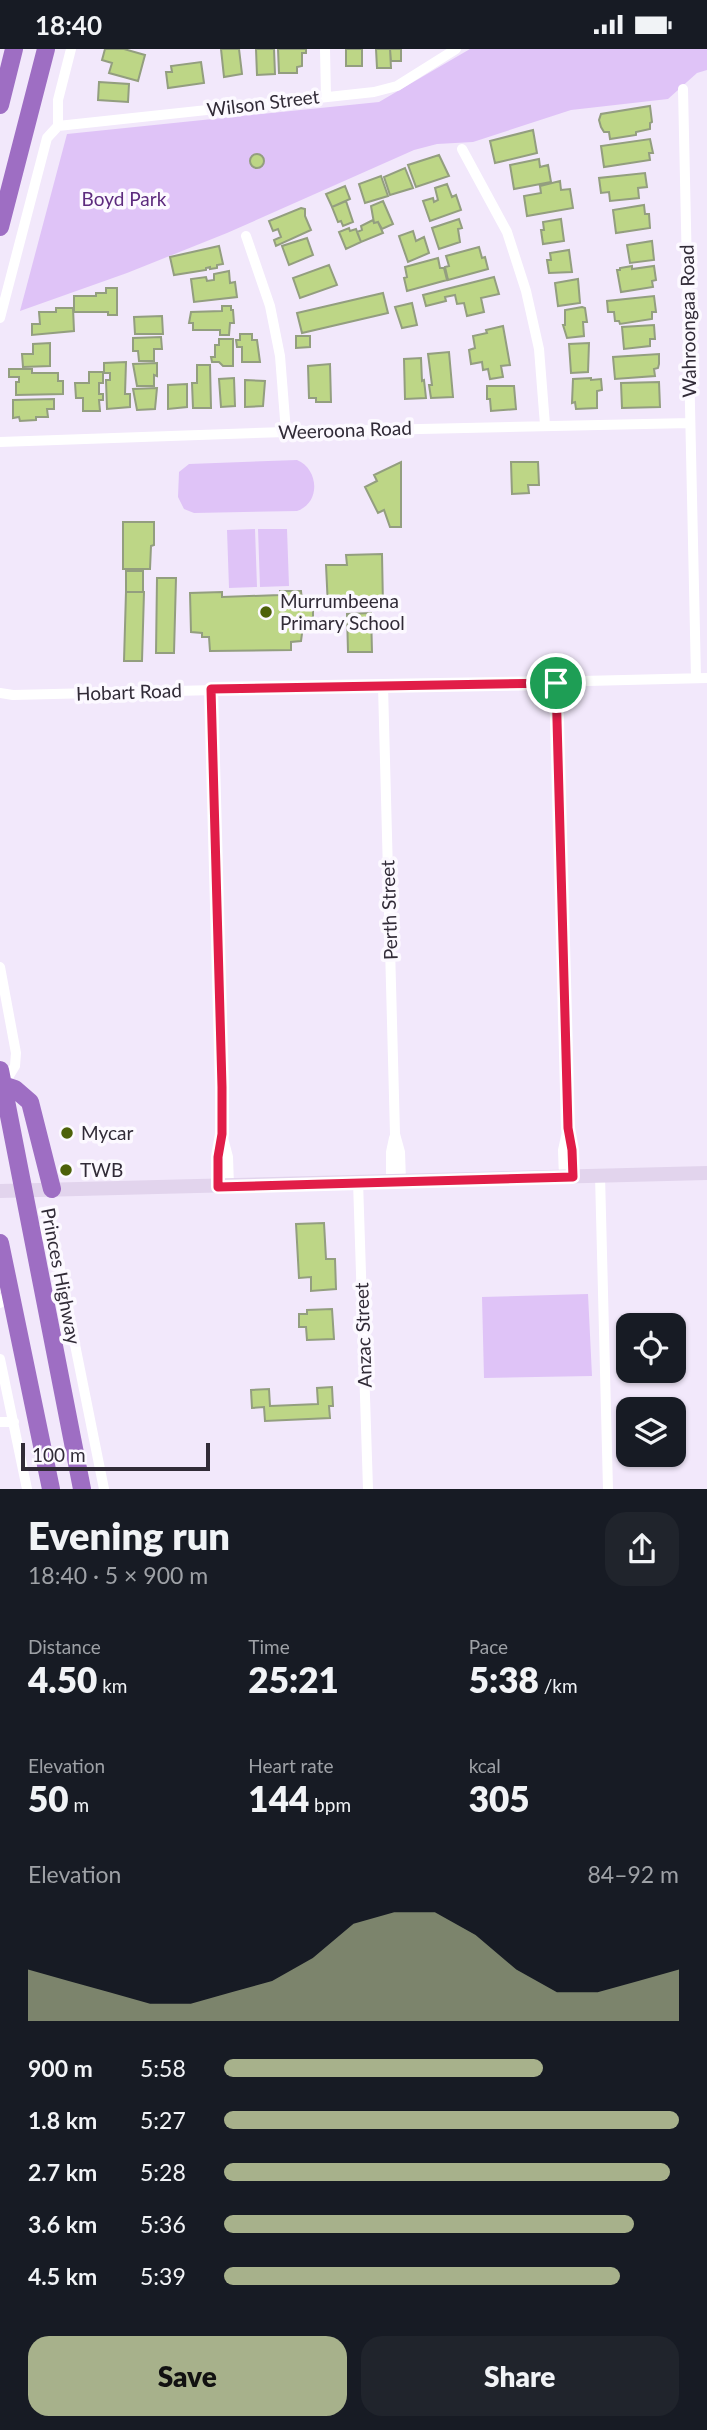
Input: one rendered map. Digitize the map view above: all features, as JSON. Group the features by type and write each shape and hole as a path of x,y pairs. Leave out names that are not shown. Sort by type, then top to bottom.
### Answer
{"highway":[{"path":"0,105 15,49"},
{"path":"0,227 46,49"},
{"path":"2,1078 30,1102 52,1189"},
{"name":"Princes Highway","path":"2,1078 82,1489"},
{"path":"0,1243 4,1293 51,1489"}],"main road":[{"path":"0,1191 707,1173"}],"street":[{"path":"0,318 47,138 58,126 58,100 71,49"},
{"path":"325,49 326,96"},
{"name":"Wilson Street","path":"58,126 374,92 397,86 456,49"},
{"name":"Wahroongaa Road","path":"683,89 690,423 701,678"},
{"path":"462,149 507,232 526,291 539,349 545,425"},
{"path":"246,236 270,306 280,356 286,432"},
{"name":"Weeroona Road","path":"0,442 286,432 690,423"},
{"name":"Hobart Road","path":"0,695 701,678"},
{"path":"556,683 568,1128 572,1150 568,1177"},
{"name":"Perth Street","path":"383,686 395,1134 400,1152 396,1182"},
{"path":"211,689 222,1134 228,1157 223,1186"},
{"path":"0,967 16,1053 15,1066 2,1078"},
{"path":"600,1175 608,1489"},
{"name":"Anzac Street","path":"358,1181 368,1489"},
{"path":"29,1221 55,1245 104,1489"},
{"path":"0,1359 27,1489"},
{"path":"67,1412 85,1396"},
{"path":"0,1422 13,1422"}],"green space":[{"name":"Boyd Park","path":"470,49 707,49 707,70 697,73 668,99 571,110 473,142 437,144 414,150 227,233 127,273 20,311 67,134 379,102"},
{"path":"297,460 310,471 314,486 310,501 297,511 194,513 184,509 178,497 179,472 189,464"},
{"path":"255,529 257,587 229,588 227,530"},
{"path":"258,529 287,529 289,586 260,587"},
{"path":"588,1294 592,1376 484,1378 482,1297"}],"building":[{"path":"105,49 124,49 145,55 138,81 109,73 112,63 102,60"},
{"path":"221,49 239,49 242,74 224,77"},
{"path":"256,49 274,49 275,74 257,75"},
{"path":"278,49 306,49 306,53 302,53 302,66 297,67 297,73 279,73"},
{"path":"346,49 362,49 362,66 346,66"},
{"path":"376,49 390,49 391,68 377,68"},
{"path":"390,49 401,49 401,61 391,61"},
{"path":"201,62 204,83 168,88 166,72 172,72 171,66"},
{"path":"99,82 129,84 128,102 98,100"},
{"path":"650,106 650,129 636,132 636,135 610,139 609,132 604,132 601,127 601,114"},
{"path":"533,130 537,153 495,163 490,141"},
{"path":"650,139 653,153 649,153 650,160 604,167 601,146"},
{"path":"254,154 260,154 264,161 260,168 254,168 250,164 250,158"},
{"path":"439,155 449,176 416,187 408,165"},
{"path":"539,159 540,167 548,165 551,182 514,189 510,165"},
{"path":"405,168 413,188 390,195 384,177"},
{"path":"645,173 647,187 638,188 639,198 610,201 609,192 601,193 599,178"},
{"path":"381,176 388,196 365,203 359,184"},
{"path":"560,181 561,190 570,189 573,208 527,216 524,196 541,193 540,186"},
{"path":"447,184 452,197 456,195 461,210 430,221 423,201 433,198 434,202 438,200 435,188"},
{"path":"345,186 350,199 332,207 326,194"},
{"path":"346,201 353,222 343,226 341,221 338,222 332,207"},
{"path":"383,201 393,224 382,229 378,222 374,223 371,206"},
{"path":"644,205 645,214 649,214 650,228 616,233 613,210"},
{"path":"301,208 305,209 311,230 276,246 274,240 281,237 278,229 273,231 269,221"},
{"path":"459,219 462,228 458,229 460,242 439,249 432,228"},
{"path":"561,219 564,241 543,244 543,222"},
{"path":"373,220 374,223 378,222 383,233 361,242 357,232 362,230 361,226"},
{"path":"349,228 350,231 356,229 361,242 346,249 339,232"},
{"path":"413,231 416,241 424,237 429,253 408,262 399,236"},
{"path":"307,238 313,255 289,265 282,246"},
{"path":"652,241 654,260 630,263 627,245"},
{"path":"219,246 223,264 217,265 217,268 210,267 174,275 170,257"},
{"path":"479,247 488,269 448,280 445,267 449,266 446,256"},
{"path":"569,250 572,272 549,273 547,260 551,260 550,253"},
{"path":"438,258 447,280 407,291 405,267"},
{"path":"329,265 337,285 300,298 293,278"},
{"path":"632,266 632,269 654,266 656,280 652,281 653,287 621,292 617,270"},
{"path":"229,271 230,283 235,282 237,297 194,302 191,279 206,277 207,281 214,280 214,274"},
{"path":"494,277 499,294 481,298 484,312 467,316 464,303 457,304 455,295 445,297 446,301 426,306 423,295"},
{"path":"578,279 580,303 558,306 555,283"},
{"path":"106,288 117,288 117,315 108,315 108,312 74,312 74,296 96,296 96,293 106,293"},
{"path":"383,293 388,313 302,333 297,313"},
{"path":"654,296 656,312 652,312 652,319 620,324 615,321 614,312 608,312 607,301"},
{"path":"412,303 417,325 402,328 395,307"},
{"path":"222,306 231,306 233,310 234,323 230,323 229,335 220,335 220,330 193,330 193,323 189,323 191,312 222,311"},
{"path":"56,308 73,308 74,331 32,335 32,324 40,324 39,312 56,312"},
{"path":"585,308 587,322 583,322 584,336 567,338 563,325 565,310"},
{"path":"162,316 163,334 135,334 134,317"},
{"path":"654,325 655,339 650,339 650,346 624,349 622,327"},
{"path":"503,326 510,365 501,366 503,377 490,379 488,369 483,370 482,362 471,364 469,350 475,348 473,336"},
{"path":"240,334 252,334 252,340 257,340 260,362 242,362 242,347 237,347 236,340 240,340"},
{"path":"296,336 310,336 310,347 296,348"},
{"path":"161,337 162,349 154,349 154,361 139,361 138,351 133,351 133,338"},
{"path":"219,339 233,339 233,366 212,362 211,357 215,357 215,345 219,345"},
{"path":"50,343 50,366 23,367 22,354 33,354 33,344"},
{"path":"589,343 588,372 571,373 569,344"},
{"path":"449,352 453,397 431,398 428,354"},
{"path":"659,354 658,368 654,369 655,376 615,379 613,357"},
{"path":"421,358 426,398 405,399 404,359"},
{"path":"126,362 125,394 130,394 130,407 107,409 106,380 110,380 110,373 104,373 104,363"},
{"path":"157,363 154,386 137,386 133,364"},
{"path":"330,364 331,402 316,402 316,398 309,398 308,366"},
{"path":"197,365 210,365 211,408 193,408 192,383 197,383"},
{"path":"9,369 32,369 32,373 58,373 58,381 63,381 63,394 16,395 16,382 19,382 19,377 9,377"},
{"path":"89,372 103,372 103,383 99,383 99,394 103,394 103,400 99,400 100,411 83,411 83,398 76,398 75,383 89,383"},
{"path":"234,378 235,406 221,407 219,379"},
{"path":"573,379 601,379 602,390 597,391 597,408 576,409 575,402 572,403"},
{"path":"245,380 265,381 263,406 245,407"},
{"path":"659,382 660,407 622,408 621,383"},
{"path":"187,384 187,407 168,409 168,385"},
{"path":"487,386 514,386 516,409 491,411"},
{"path":"157,388 155,409 137,410 133,389"},
{"path":"54,399 54,409 47,409 48,417 20,421 19,417 13,418 13,400"},
{"path":"401,462 401,527 390,527 384,510 378,513 365,487 377,481 374,475"},
{"path":"511,462 538,462 539,485 528,485 529,493 512,494"},
{"path":"123,522 154,522 150,569 123,569"},
{"path":"382,554 383,606 328,607 326,565 347,565 346,555"},
{"path":"126,571 143,571 143,592 126,592"},
{"path":"157,578 176,578 174,653 156,653"},
{"path":"280,591 301,591 303,610 313,609 313,626 303,626 301,641 291,642 291,650 210,651 209,637 191,632 190,593 222,592 222,597 280,595"},
{"path":"126,592 144,592 142,661 124,661"},
{"path":"371,613 372,652 348,652 347,614"},
{"path":"324,1223 326,1259 335,1259 336,1289 311,1291 311,1277 299,1278 296,1224"},
{"path":"332,1309 334,1339 307,1340 306,1327 299,1327 299,1314 307,1314 307,1310"},
{"path":"332,1387 333,1406 329,1406 330,1418 265,1421 264,1407 252,1408 251,1390 269,1389 270,1406 318,1404 317,1388"}],"place":[{"name":"Murrumbeena Primary School","path":"266,612"},
{"name":"Mycar","path":"67,1133"},
{"name":"TWB","path":"66,1170"}],"route":[{"path":"556,683 568,1128 573,1177 218,1187 222,1087 211,689 556,683"}]}
